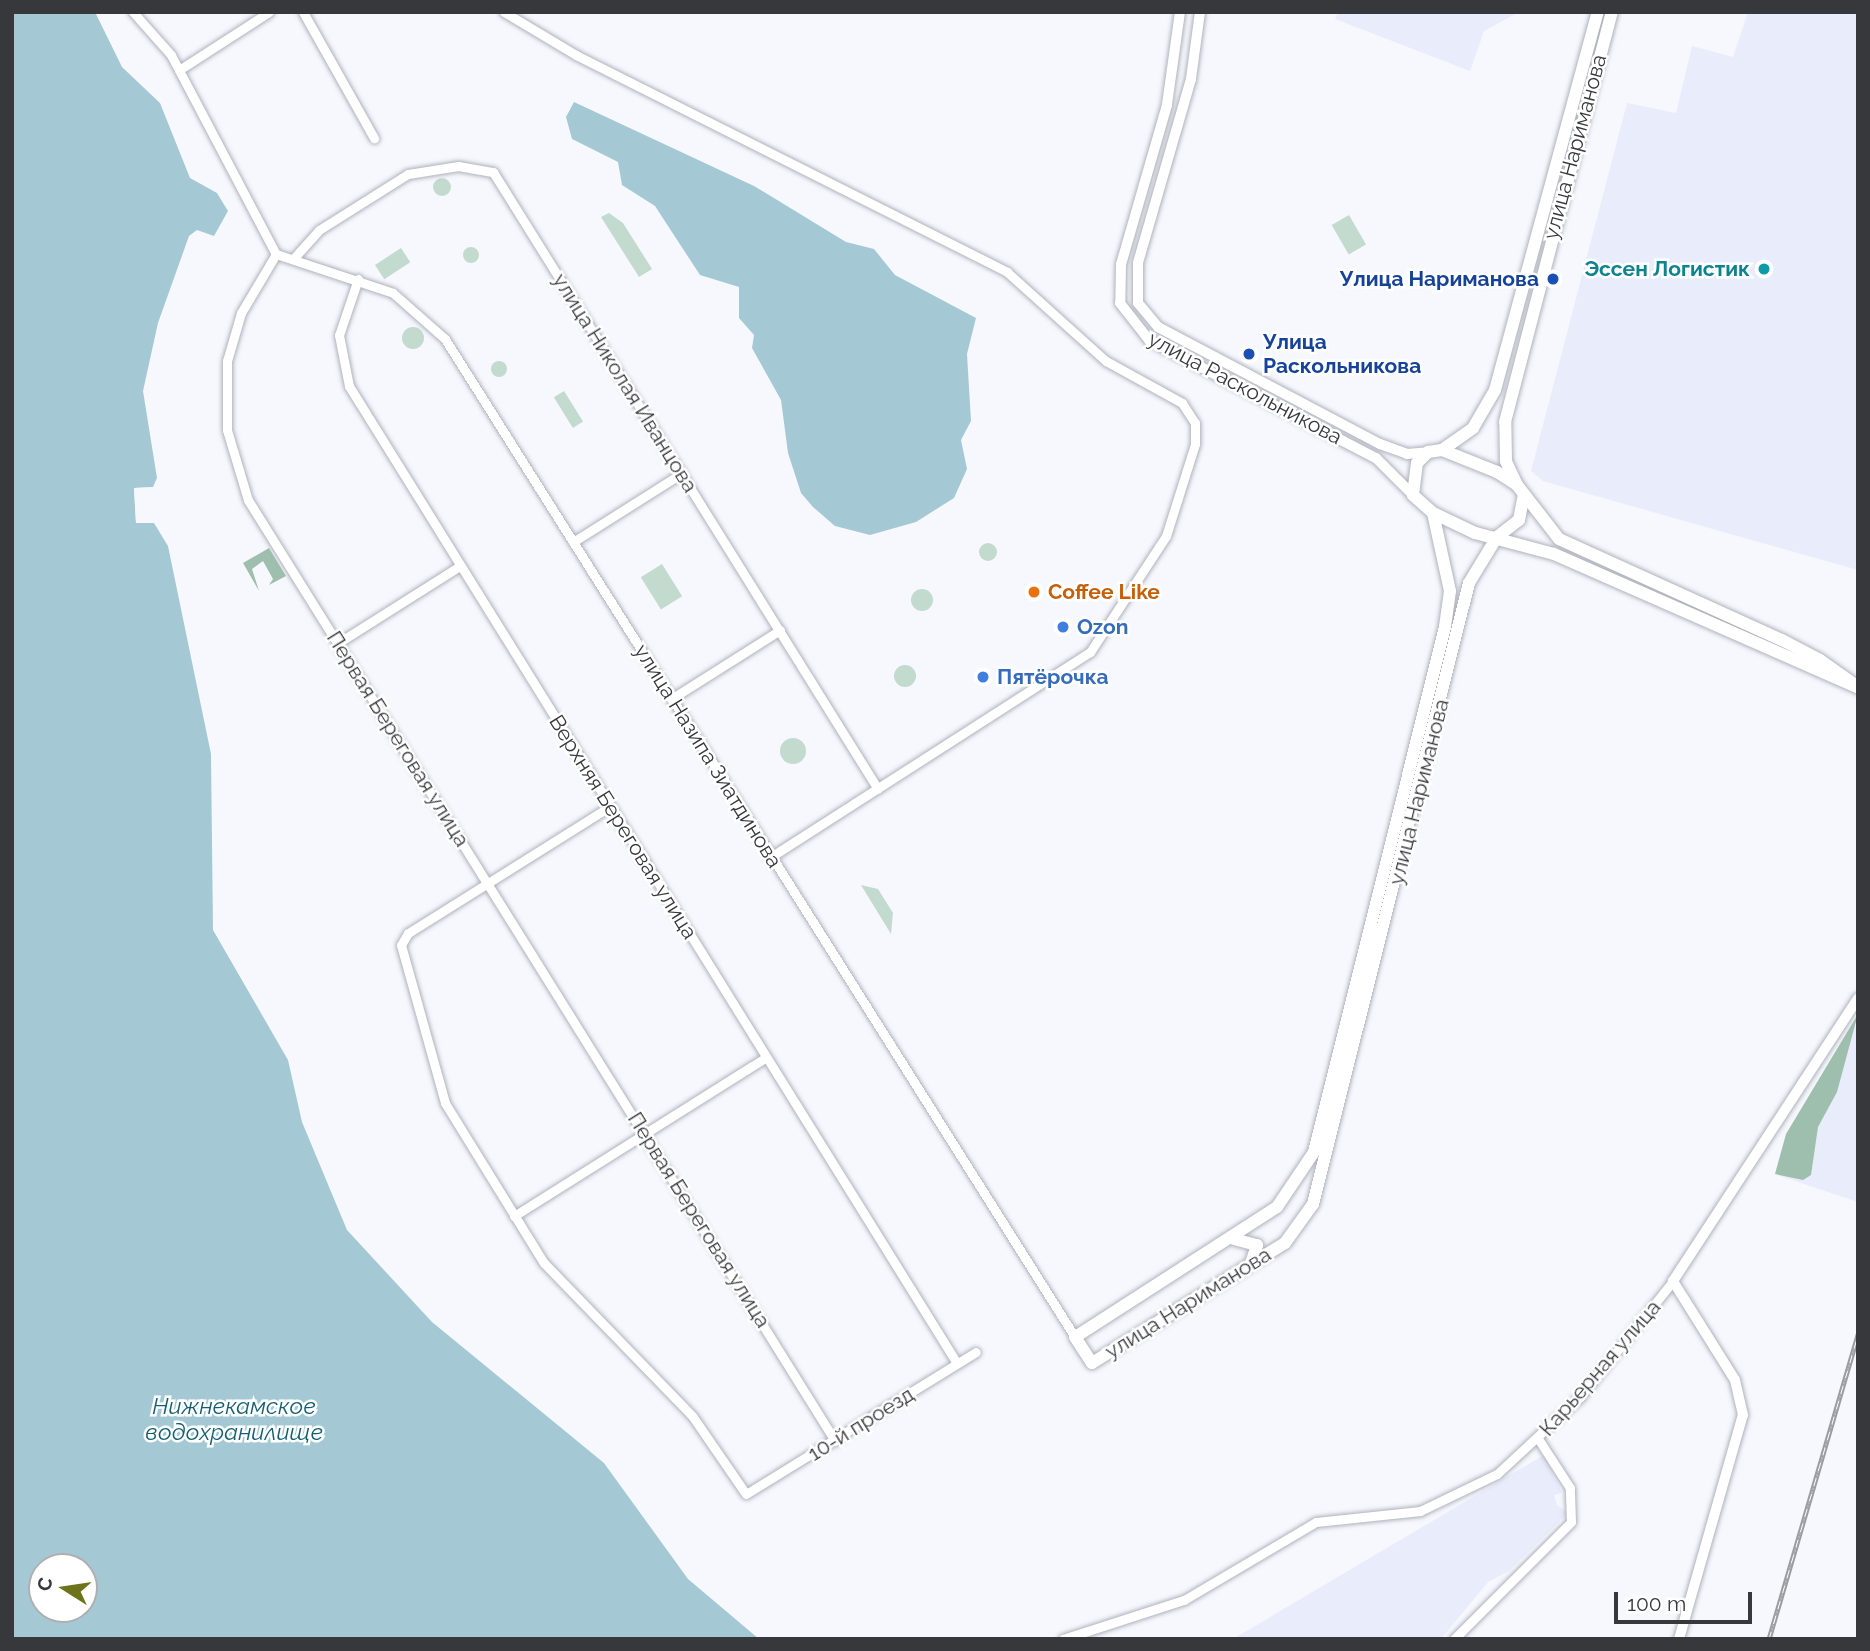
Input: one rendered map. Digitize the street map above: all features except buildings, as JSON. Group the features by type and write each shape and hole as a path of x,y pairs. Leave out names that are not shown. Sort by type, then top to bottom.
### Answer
{"main road":[{"name":"улица Нариманова","path":"1443,450 1473,428 1495,390 1598,12"},
{"name":"улица Нариманова","path":"1433,513 1450,591 1445,627 1318,1142 1303,1178 1278,1207 1234,1239 1075,1337 1091,1363 1285,1243 1316,1194 1469,583 1497,537 1519,520 1521,490 1506,461 1505,422 1612,12"},
{"path":"1443,450 1521,490 1559,539 1782,640 1858,687 1554,554 1497,537 1433,513 1413,495 1414,470 1428,452 1443,450"},
{"path":"1234,1239 1257,1245 1248,1267"}],"street":[{"path":"133,12 180,70 276,254"},
{"path":"180,70 269,12"},
{"path":"303,12 374,138"},
{"path":"504,12 576,55 1007,272 1106,362 1187,408 1195,444 1153,562 1093,648 1039,689 772,856"},
{"name":"улица Раскольникова","path":"1180,12 1167,105 1121,264 1120,303 1149,340 1376,458 1413,495"},
{"name":"улица Раскольникова","path":"1200,12 1191,79 1138,263 1138,303 1158,327 1380,444 1406,454 1428,452"},
{"name":"улица Николая Иванцова","path":"293,259 315,232 408,174 457,166 493,172 878,789"},
{"name":"улица Назипа Зиатдинова","path":"276,254 358,279 408,302 438,330 1075,1337"},
{"name":"Первая Береговая улица","path":"276,254 251,291 232,339 227,430 248,500 835,1441"},
{"name":"Верхняя Береговая улица","path":"358,279 339,335 342,370 609,807 957,1363"},
{"path":"573,542 682,474"},
{"path":"338,643 460,566"},
{"path":"671,699 780,630"},
{"path":"609,807 408,933 401,952 440,1091 514,1216 644,1131 766,1057"},
{"name":"Карьерная улица","path":"1063,1639 1184,1600 1316,1522 1386,1517 1445,1503 1497,1474 1539,1440 1673,1280 1858,998"},
{"name":"10-й проезд","path":"514,1216 554,1278 684,1407 746,1494 976,1352"},
{"path":"1673,1280 1735,1380 1743,1415 1679,1639"},
{"path":"1454,1639 1571,1522 1570,1488 1539,1440"}],"shaded area":[{"path":"1338,12 1519,12 1484,31 1470,71 1335,19"},
{"path":"1748,12 1858,12 1858,570 1543,481 1531,471 1627,103 1676,113 1692,46 1733,57"},
{"path":"1858,1021 1858,1202 1777,1175"},
{"path":"1544,1455 1562,1493 1554,1495 1557,1505 1568,1513 1509,1571 1488,1582 1441,1639 1233,1639"}],"green space":[{"path":"442,178 448,181 451,187 448,193 442,196 436,193 433,187 436,181"},
{"path":"609,213 623,223 652,269 639,277 601,217"},
{"path":"1349,215 1366,244 1349,254 1332,225"},
{"path":"468,247 474,247 479,255 477,261 468,263 463,258 463,252"},
{"path":"401,248 410,262 384,279 375,265"},
{"path":"413,327 421,330 424,338 421,346 413,349 405,346 402,338 405,330"},
{"path":"499,361 505,363 505,375 499,377 493,375 491,369 493,363"},
{"path":"564,391 583,422 573,428 554,397"},
{"path":"984,543 992,543 997,552 995,559 984,561 979,556 979,548"},
{"path":"269,548 286,576 269,585 273,579 263,561 252,569 259,591 243,563"},
{"path":"662,564 682,596 661,609 641,577"},
{"path":"918,589 926,589 933,596 933,604 926,611 918,611 911,604 911,596"},
{"path":"905,665 913,668 916,676 913,684 905,687 897,684 894,676 897,668"},
{"path":"793,738 802,742 806,751 802,760 793,764 784,760 780,751 784,742"},
{"path":"861,885 878,889 893,913 891,934"},
{"path":"1858,1014 1837,1092 1818,1127 1811,1175 1803,1180 1775,1174 1786,1134"}],"water":[{"name":"Нижнекамское водохранилище","path":"12,12 95,12 122,67 160,103 190,178 217,193 228,211 214,236 197,230 189,236 158,323 143,391 157,478 153,487 134,488 136,523 154,523 168,546 211,754 213,930 288,1060 302,1122 347,1230 432,1322 604,1463 688,1579 759,1639 12,1639"},
{"path":"574,102 754,186 846,242 874,249 895,275 976,318 967,354 971,421 961,440 967,469 954,498 916,522 870,535 835,526 813,507 801,493 788,453 781,400 752,348 754,335 739,318 739,287 700,275 655,206 622,185 618,162 572,139 566,117"}],"pier":[{"path":"158,487 138,491 139,519 158,522 136,523 134,488"}],"railway":[{"path":"1769,1639 1858,1334"}],"place":[{"name":"Эссен Логистик","path":"1764,269"},
{"name":"Улица Нариманова","path":"1553,279"},
{"name":"Улица Раскольникова","path":"1249,354"},
{"name":"Coffee Like","path":"1034,592"},
{"name":"Ozon","path":"1063,627"},
{"name":"Пятёрочка","path":"983,677"}]}
